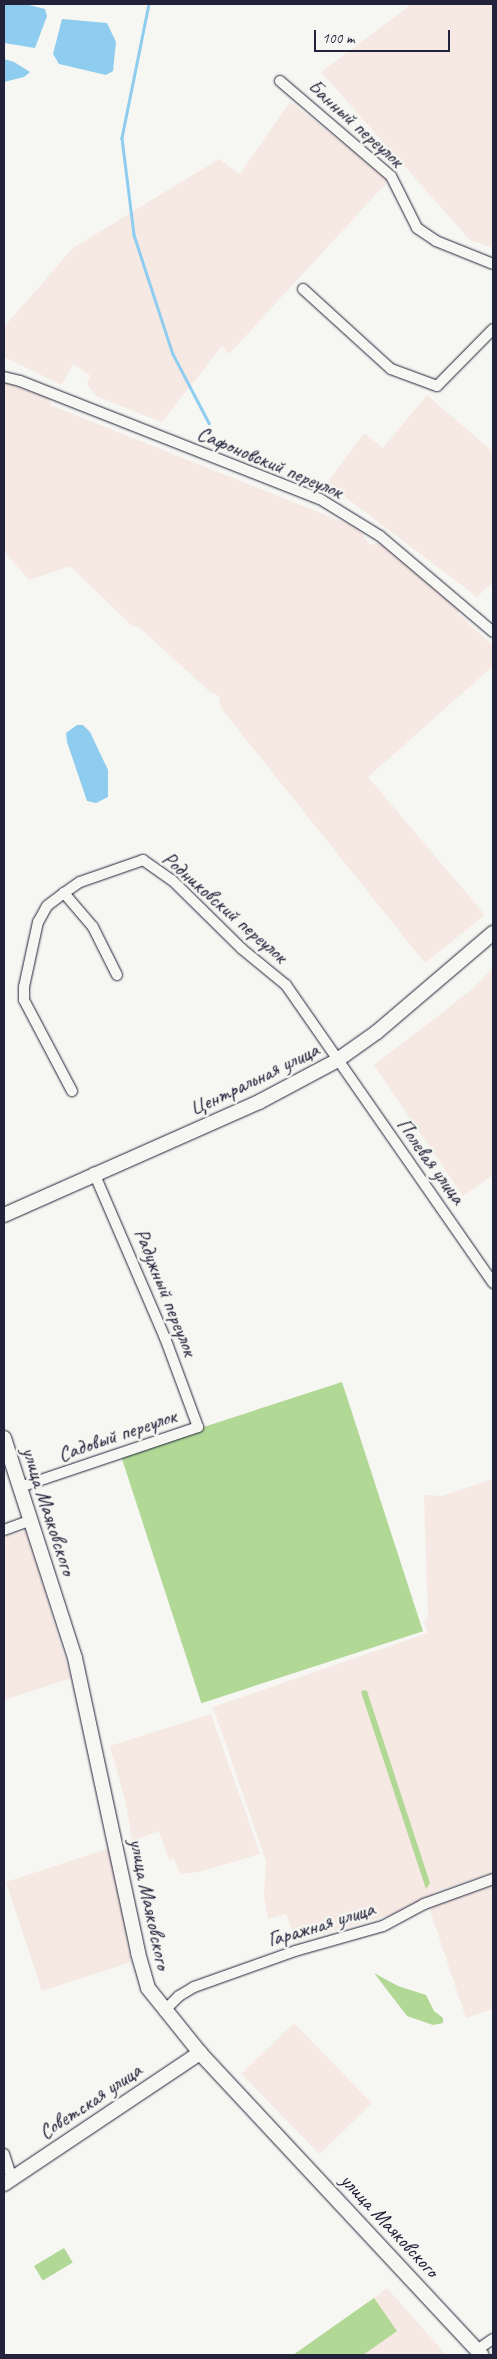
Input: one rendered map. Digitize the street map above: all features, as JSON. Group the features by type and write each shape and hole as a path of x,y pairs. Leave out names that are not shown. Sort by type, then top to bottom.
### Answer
{"street":[{"name":"Банный переулок","path":"280,81 392,176 417,228 436,241 493,264"},
{"path":"303,289 391,368 436,386 493,329"},
{"name":"Сафоновский переулок","path":"4,377 20,381 320,499 380,536 493,632"},
{"name":"Родниковский переулок","path":"72,1091 27,1010 24,986 38,922 47,906 80,882 143,860 160,870 236,944 286,985 308,1013 336,1061"},
{"path":"64,893 93,927 117,975"},
{"name":"Центральная улица","path":"4,1215 94,1173 259,1102 336,1061 377,1032 493,933"},
{"name":"Полевая улица","path":"336,1061 493,1283"},
{"name":"Радужный переулок","path":"94,1173 165,1338 198,1428"},
{"name":"Садовый переулок","path":"20,1487 198,1428"},
{"name":"улица Маяковского","path":"4,1438 32,1520 82,1686 141,1968 148,1988 164,2011 200,2053 479,2353"},
{"path":"4,1530 32,1520"},
{"name":"Гаражная улица","path":"164,2011 179,1996 194,1987 295,1951 383,1926 424,1904 493,1879"},
{"name":"Советская улица","path":"8,2181 200,2053"},
{"path":"4,2154 8,2181"},
{"path":"479,2353 493,2339"}],"shaded area":[{"path":"412,4 493,4 493,248 470,240 321,72"},
{"path":"290,102 390,179 229,354 222,346 162,422 96,396 87,384 90,375 73,364 62,385 4,357 4,327 73,248 219,159 240,174"},
{"path":"4,382 50,398 50,405 358,528 370,545 383,542 461,609 457,613 493,646 493,666 368,777 485,915 425,963 221,708 219,696 210,692 140,628 131,625 70,566 29,580 4,551"},
{"path":"427,395 493,452 493,582 477,597 327,483 364,433 383,448"},
{"path":"493,968 493,1175 463,1196 374,1065 469,992"},
{"path":"493,1479 493,1872 439,1890 402,1912 296,1941 286,1914 268,1919 264,1896 266,1861 213,1707 428,1633 424,1621 428,1618 424,1495 442,1496"},
{"path":"26,1531 71,1678 4,1700 4,1537"},
{"path":"211,1714 260,1854 199,1872 180,1874 174,1859 169,1860 159,1831 132,1841 126,1804 110,1746"},
{"path":"110,1848 131,1962 42,1991 6,1882"},
{"path":"493,1886 493,2009 466,2018 429,1907"},
{"path":"294,2023 372,2104 319,2154 241,2074"},
{"path":"387,2288 446,2355 293,2355 374,2298"}],"green space":[{"path":"342,1382 423,1631 201,1703 120,1454"},
{"path":"367,1691 430,1883 426,1889 361,1692"},
{"path":"374,1973 398,1986 426,1995 434,2011 443,2018 443,2023 433,2025 407,2016"},
{"path":"64,2248 73,2263 43,2281 34,2266"},
{"path":"374,2298 397,2331 363,2355 293,2355"}],"water":[{"path":"4,4 25,4 45,9 47,16 35,48 4,43"},
{"path":"62,19 107,23 116,42 113,71 106,75 59,64 53,54"},
{"path":"4,59 14,62 30,72 24,77 4,82"},
{"path":"77,725 83,725 90,732 108,770 108,797 96,803 87,801 67,742 66,733"}],"waterway":[{"path":"149,4 122,138 134,235 173,354 209,423"}]}
